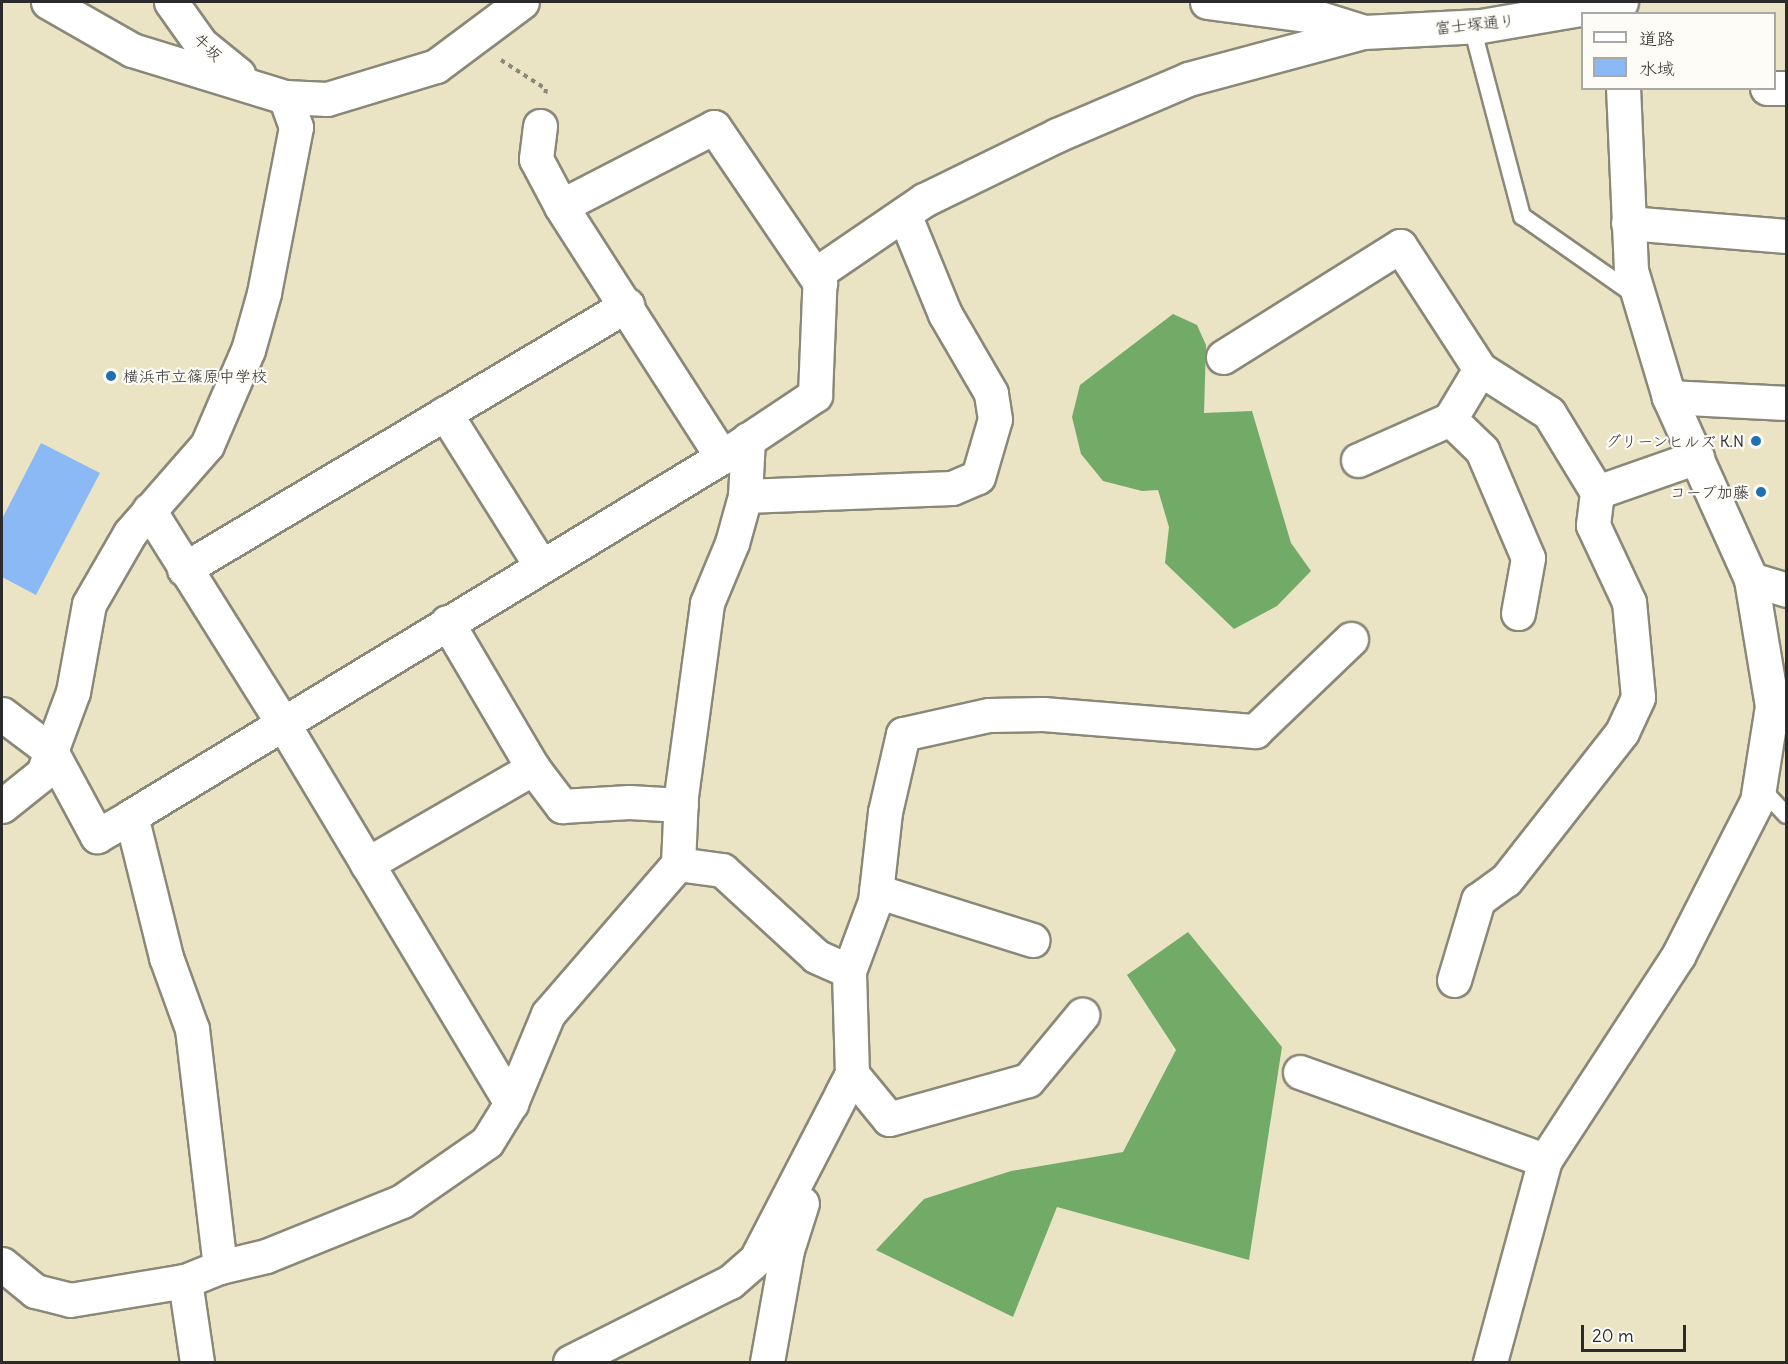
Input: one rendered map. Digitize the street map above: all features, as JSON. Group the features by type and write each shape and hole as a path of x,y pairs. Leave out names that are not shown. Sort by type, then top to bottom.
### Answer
{"street":[{"path":"48,2 132,50 285,97 327,99 436,66 522,2"},
{"name":"牛坂","path":"171,2 201,44 253,86"},
{"path":"1207,2 1313,16 1364,32"},
{"path":"1623,2 1639,12"},
{"name":"富士塚通り","path":"1364,32 1472,27 1623,2"},
{"path":"2,714 51,751 97,836 735,448 815,395 820,271 924,200 1057,135 1188,79 1364,32"},
{"path":"1490,1362 1545,1160 1678,956 1757,801 1772,706 1751,579 1669,397 1631,270 1623,90"},
{"path":"2,806 44,773 73,692 89,604 130,533 207,445 248,350 264,293 296,127 285,97"},
{"path":"2,1264 35,1291 70,1300 185,1281 220,1267 266,1256 402,1202 487,1142 511,1103 548,1014 678,864 681,805 707,603 732,543 745,496 735,448 627,305 561,206 536,159 540,126"},
{"path":"561,206 714,128 820,283"},
{"path":"745,496 951,488 978,477 995,419 992,393 945,314 904,214"},
{"path":"1628,223 1786,236"},
{"path":"1223,357 1400,246 1480,369 1549,412 1597,492 1593,525 1629,602 1638,697 1622,732 1506,880 1478,900 1454,980"},
{"path":"184,569 627,305"},
{"path":"1358,460 1450,419 1480,369"},
{"path":"1669,397 1786,403"},
{"path":"445,413 541,566"},
{"path":"1450,419 1482,450 1528,558 1518,613"},
{"path":"1597,492 1696,457"},
{"path":"149,510 282,722 511,1103"},
{"path":"1751,579 1786,590"},
{"path":"447,622 533,768 562,806 629,802 681,805"},
{"path":"570,1362 730,1282 756,1260 852,1074 849,972 876,891 885,812 903,735 989,715 1042,714 1255,731 1351,639"},
{"path":"367,864 533,768"},
{"path":"131,816 166,957 192,1029 220,1267"},
{"path":"678,864 722,870 816,956 849,972"},
{"path":"876,891 1032,940"},
{"path":"852,1074 889,1119 1028,1080 1082,1015"},
{"path":"1299,1072 1545,1160"},
{"path":"767,1362 787,1250 827,1120"},
{"path":"185,1281 197,1362"}],"lane":[{"path":"1472,27 1522,216 1640,299"},
{"path":"1760,787 1786,815"}],"path":[{"path":"471,40 546,89 540,126"}],"green space":[{"path":"1173,314 1197,325 1206,345 1204,413 1252,411 1291,543 1311,571 1277,606 1234,629 1165,563 1169,527 1158,490 1142,491 1103,481 1081,454 1072,417 1080,385"},
{"path":"1188,932 1282,1047 1249,1260 1057,1207 1013,1317 876,1250 924,1199 1011,1171 1123,1152 1176,1050 1127,975"}],"water":[{"path":"41,443 100,473 36,595 2,577 2,519"}],"place":[{"name":"横浜市立篠原中学校","path":"111,376"},
{"name":"グリーンヒルズ K.N","path":"1756,441"},
{"name":"コープ加藤","path":"1761,492"}]}
